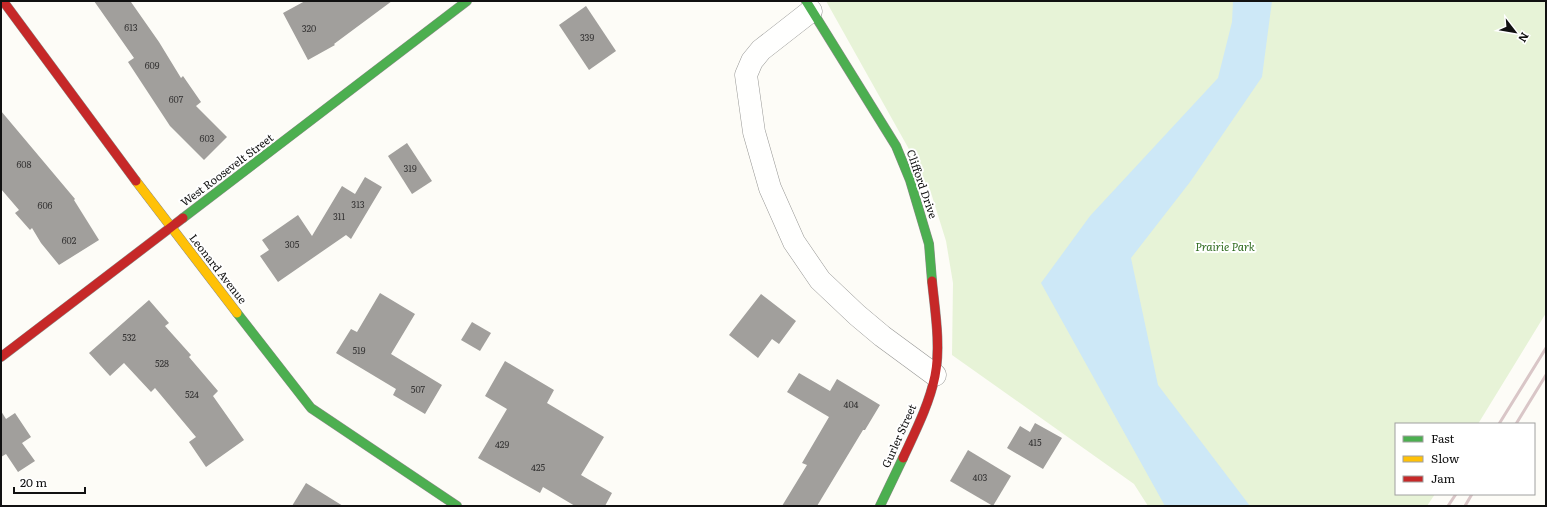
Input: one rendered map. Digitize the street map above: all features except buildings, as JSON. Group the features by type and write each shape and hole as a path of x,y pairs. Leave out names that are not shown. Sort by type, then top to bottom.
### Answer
{"street":[{"name":"Leonard Avenue","path":"3,1 171,228 311,408 457,506"},
{"name":"West Roosevelt Street","path":"1,356 467,1"},
{"path":"809,6 761,50 752,61 746,75 754,132 770,188 794,242 820,280 882,336 935,375"},
{"name":"Clifford Drive","path":"809,6 896,146 910,180 929,244 937,340 935,375"},
{"name":"Gurler Street","path":"880,506 916,431 927,403 935,375"}],"green space":[{"name":"Prairie Park","path":"826,1 1546,1 1546,313 1479,423 1395,423 1395,495 1434,495 1427,506 1148,506 1134,484 952,355 953,283 946,241 932,196 910,151"}],"water":[{"path":"1233,1 1272,1 1262,77 1190,182 1131,258 1158,385 1250,506 1165,506 1041,283 1090,216 1218,78 1232,22"}],"railway":[{"path":"1500,423 1546,348"},
{"path":"1517,423 1546,375"},
{"path":"1448,506 1455,495"},
{"path":"1465,506 1471,495"}],"traffic: fast":[{"path":"183,218 467,1"},
{"path":"806,1 896,146 910,180 929,244 932,281"},
{"path":"237,313 311,408 457,506"},
{"path":"880,506 903,458"}],"traffic: slow":[{"path":"136,181 237,313"}],"traffic: jam":[{"path":"3,1 136,181"},
{"path":"1,357 183,218"},
{"path":"903,458 925,408 937,365 936,316 932,281"}]}
